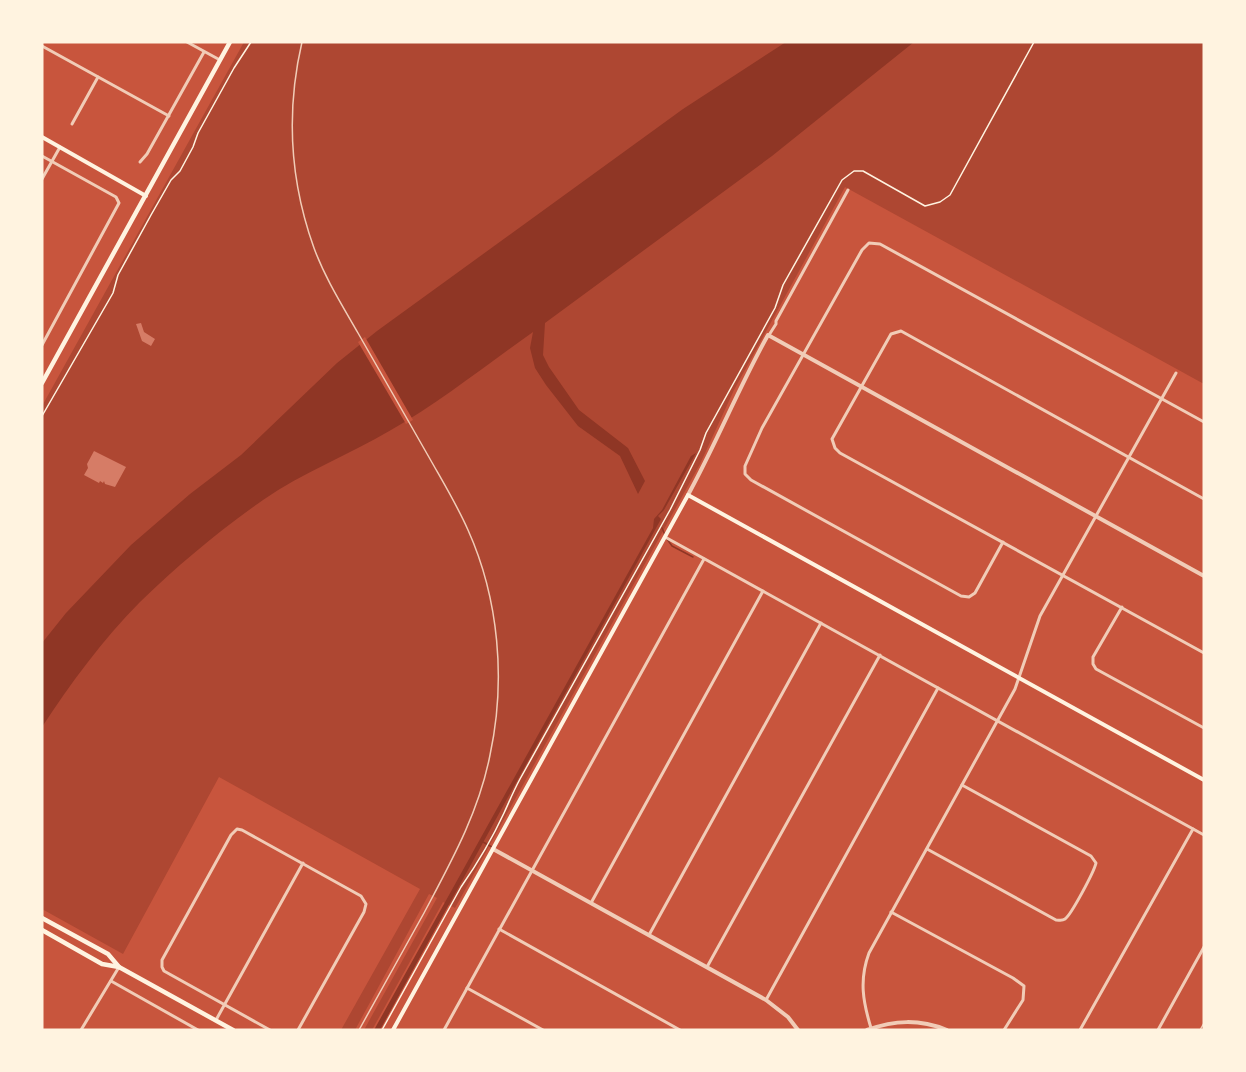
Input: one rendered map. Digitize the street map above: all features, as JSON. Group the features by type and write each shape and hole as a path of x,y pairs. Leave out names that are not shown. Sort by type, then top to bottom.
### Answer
{"main road":[{"path":"42,383 230,42"},
{"path":"42,137 146,196"},
{"path":"393,1030 688,495 1204,780"},
{"path":"42,918 108,954 119,967"},
{"path":"42,930 102,964 119,967 233,1030"}],"street":[{"path":"187,42 220,60"},
{"path":"42,46 169,116"},
{"path":"140,162 169,116 204,51"},
{"path":"72,123 98,77"},
{"path":"42,179 60,147"},
{"path":"42,156 116,197 119,201 119,205 42,345"},
{"path":"688,495 706,462 740,387 768,335 777,324 776,321 848,190"},
{"path":"1003,542 975,593 969,597 961,596 751,480 746,474 745,466 758,437 862,249 869,243 880,244 1204,423"},
{"path":"1204,499 906,333 896,331 891,334 835,434 833,444 840,453 1204,653"},
{"path":"768,335 1204,576"},
{"path":"946,1030 927,1023 905,1021 887,1023 869,1029 863,1002 863,974 869,953 1019,678 1036,623 1176,373"},
{"path":"665,537 1204,835"},
{"path":"444,1030 704,559"},
{"path":"591,903 763,591"},
{"path":"1122,607 1094,657 1093,664 1096,669 1204,728"},
{"path":"649,935 821,623"},
{"path":"708,968 880,655"},
{"path":"766,1000 938,688"},
{"path":"927,849 1050,918 1063,920 1070,914 1092,875 1096,863 1088,854 962,785"},
{"path":"1080,1030 1193,829"},
{"path":"270,1030 164,971 161,963 231,835 237,830 242,830 361,896 366,904 364,912 298,1030"},
{"path":"493,849 766,1000 788,1017 798,1030"},
{"path":"216,1020 303,863"},
{"path":"891,912 1024,986 1023,1000 1004,1030"},
{"path":"499,929 680,1030"},
{"path":"1158,1030 1204,947"},
{"path":"81,1030 119,967"},
{"path":"111,981 198,1030"},
{"path":"468,988 543,1030"}],"lane":[{"path":"302,42 294,91 292,129 294,166 299,196 315,251 340,303 454,502 478,556 488,592 498,663 496,717 488,764 471,819 450,865 359,1030"},
{"path":"1200,1030 1204,1023"}],"path":[{"path":"42,416 113,293 118,275 160,199 171,180 180,171 198,133 251,42"},
{"path":"382,1030 461,886 505,812 509,799 670,510 706,433 775,309 783,285 842,180 854,171 863,171 925,206 940,202 950,195 1034,42"}],"shaded area":[{"path":"244,42 1204,42 1204,384 845,187 734,390 700,464 455,908 443,902 372,1030 364,1030 437,898 429,894 355,1030 341,1030 420,889 219,777 123,954 42,909 42,406"},
{"path":"786,42 914,42 772,156 545,323 543,355 549,367 579,410 628,448 645,481 638,494 620,456 578,426 546,385 535,368 530,348 533,332 409,419 278,490 215,536 126,616 88,662 42,727 42,643 66,613 131,545 190,494 241,455 337,363 377,331 683,109"},
{"path":"696,453 664,510 658,516 661,519 380,1030 374,1030 653,528 654,519 662,510 691,456"}],"pier":[{"path":"365,337 413,420 406,424 358,342"}],"building":[{"path":"141,323 144,332 155,339 151,346 142,341 136,324"},
{"path":"94,451 126,467 115,487 105,484 104,481 99,483 84,475"}],"waterway":[{"path":"662,528 665,535"},
{"path":"667,539 672,546 693,557"},
{"path":"483,842 492,847"}]}
